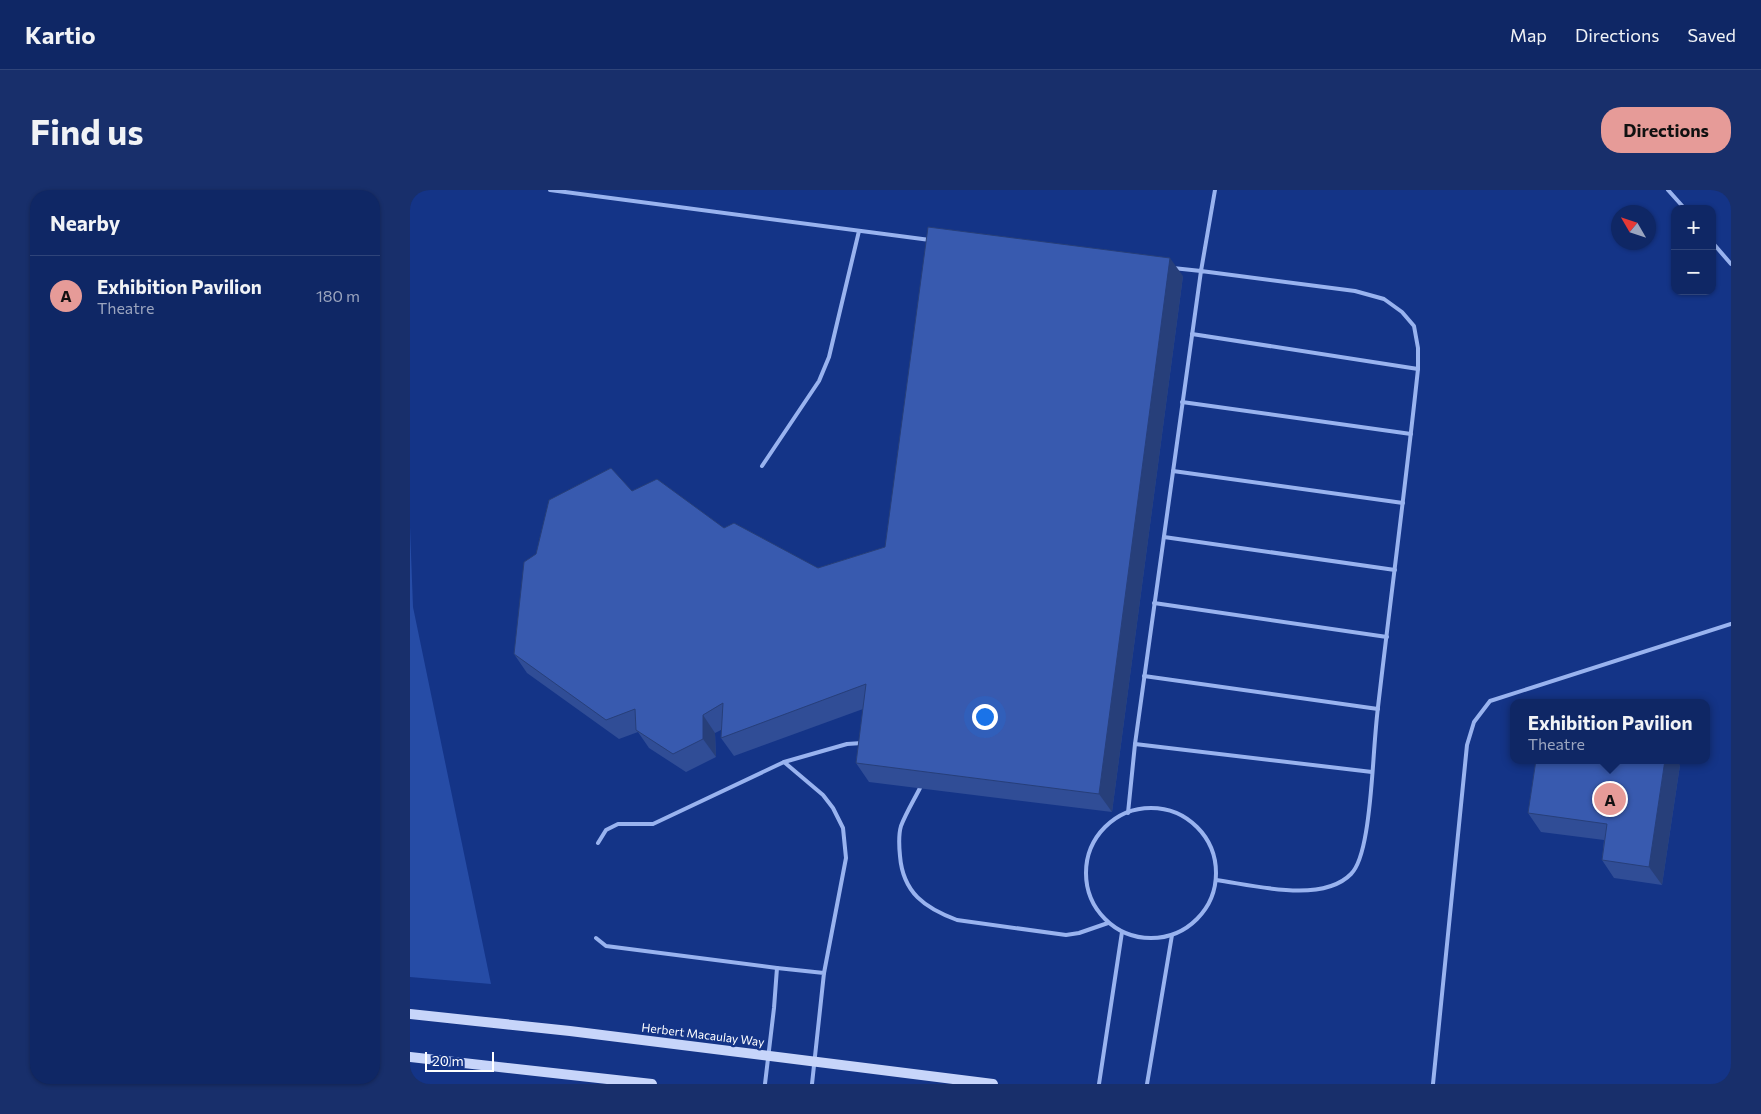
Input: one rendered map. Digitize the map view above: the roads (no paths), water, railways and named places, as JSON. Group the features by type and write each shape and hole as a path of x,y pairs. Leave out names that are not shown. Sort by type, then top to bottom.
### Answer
{"main road":[{"name":"Herbert Macaulay Way","path":"410,1014 570,1031 993,1084"},
{"path":"410,1057 652,1084"}],"lane":[{"path":"550,190 859,232 937,240"},
{"path":"1128,813 1135,744 1182,402 1215,190"},
{"path":"1668,190 1681,205"},
{"path":"762,466 809,397 829,357 859,232"},
{"path":"1716,247 1731,264"},
{"path":"1172,267 1355,291 1384,299 1402,312 1414,326 1418,348 1418,369 1378,709 1366,833 1360,856 1352,873 1339,884 1323,889 1299,891 1216,880"},
{"path":"1192,334 1418,369"},
{"path":"1182,402 1411,434"},
{"path":"1173,471 1403,502"},
{"path":"1164,537 1395,570"},
{"path":"1154,604 1387,637"},
{"path":"1433,1084 1467,745 1474,722 1490,702 1731,624"},
{"path":"1144,676 1378,709"},
{"path":"598,843 606,830 618,824 653,824 784,762 847,744 865,743"},
{"path":"1135,744 1372,772"},
{"path":"784,762 823,795 833,808 843,828 846,858 824,973 812,1084"},
{"path":"920,788 901,827 898,842 901,869 908,888 924,903 942,914 957,920 1066,934 1080,934 1108,923"},
{"path":"1144,808 1160,809 1176,813 1191,822 1202,833 1211,848 1216,864 1216,880 1211,898 1202,914 1188,926 1172,935 1138,938 1122,932 1108,923 1097,910 1090,895 1086,879 1087,862 1092,846 1101,832 1113,821 1128,813 1144,808"},
{"path":"1099,1084 1122,932"},
{"path":"1147,1084 1172,935"},
{"path":"596,938 606,946 824,973"},
{"path":"765,1084 777,968"}],"place":[{"name":"Exhibition Pavilion","path":"1610,799"}]}
